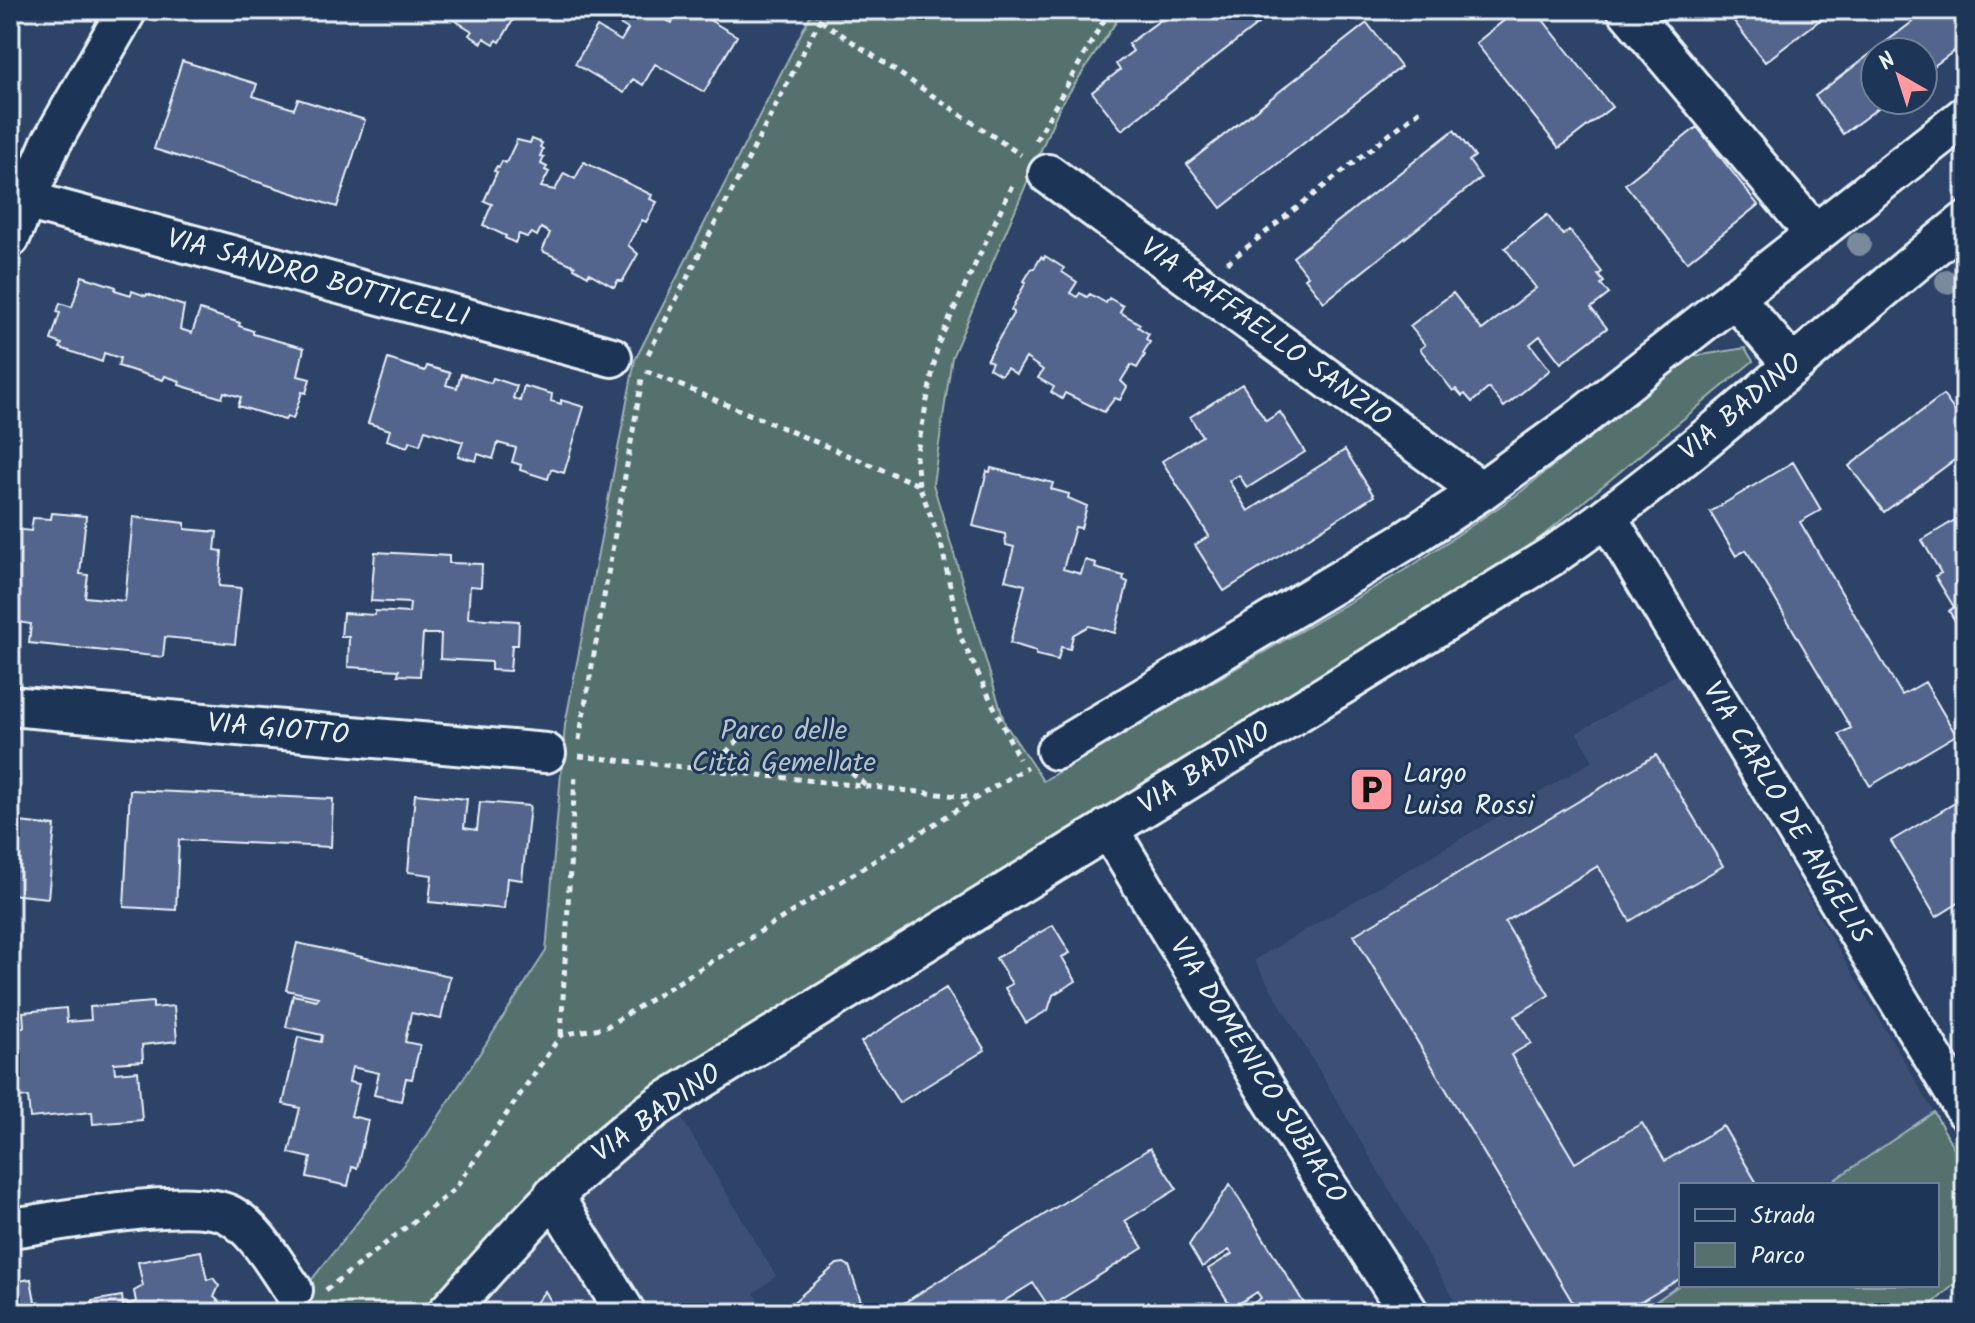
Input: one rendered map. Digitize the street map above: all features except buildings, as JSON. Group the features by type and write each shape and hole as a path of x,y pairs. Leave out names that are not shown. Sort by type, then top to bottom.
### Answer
{"street":[{"path":"10,238 50,145 127,10"},
{"path":"1627,10 1815,234"},
{"path":"1040,760 1392,549 1481,491 1576,422 1965,116"},
{"name":"VIA RAFFAELLO SANZIO","path":"1037,166 1481,491"},
{"name":"VIA SANDRO BOTTICELLI","path":"25,200 628,364"},
{"name":"VIA BADINO","path":"447,1313 553,1195 611,1141 660,1105 1555,554 1663,474 1965,222"},
{"path":"1734,297 1792,365"},
{"name":"VIA CARLO DE ANGELIS","path":"1607,517 1965,1110"},
{"name":"VIA GIOTTO","path":"10,706 561,754"},
{"name":"VIA DOMENICO SUBIACO","path":"1108,828 1275,1104 1409,1313"},
{"path":"553,1195 626,1313"},
{"path":"10,1228 178,1206 217,1209 247,1228 293,1290"}],"path":[{"path":"815,10 820,20 1037,166"},
{"path":"628,364 645,359 825,10"},
{"path":"561,1035 606,1027 1040,760 961,638 941,543 919,485 916,457 938,344 1002,202 1037,166 1101,25 1112,10"},
{"path":"1200,285 1424,107"},
{"path":"628,364 919,485"},
{"path":"293,1290 329,1290 455,1189 561,1035 561,754 628,364"},
{"path":"709,770 743,735"},
{"path":"561,754 976,798"},
{"path":"833,758 867,786"}],"shaded area":[{"path":"1677,674 1934,1112 1830,1183 1679,1183 1679,1285 1639,1313 1462,1313 1254,960 1593,761 1577,733"},
{"path":"680,1115 776,1276 754,1293 762,1307 757,1313 475,1313 547,1225 617,1158"}],"green space":[{"name":"Parco delle Città Gemellate","path":"813,10 1124,10 1059,108 952,357 933,484 1005,724 1043,781 1413,565 1518,494 1689,357 1745,348 1753,361 1516,558 634,1103 546,1173 423,1313 285,1313 427,1135 546,951 565,725 635,360"},
{"path":"1934,1112 1965,1169 1965,1275 1922,1313 1639,1313 1679,1285 1939,1287 1939,1183 1830,1183"}],"place":[{"name":"Largo Luisa Rossi","path":"1372,790"}]}
